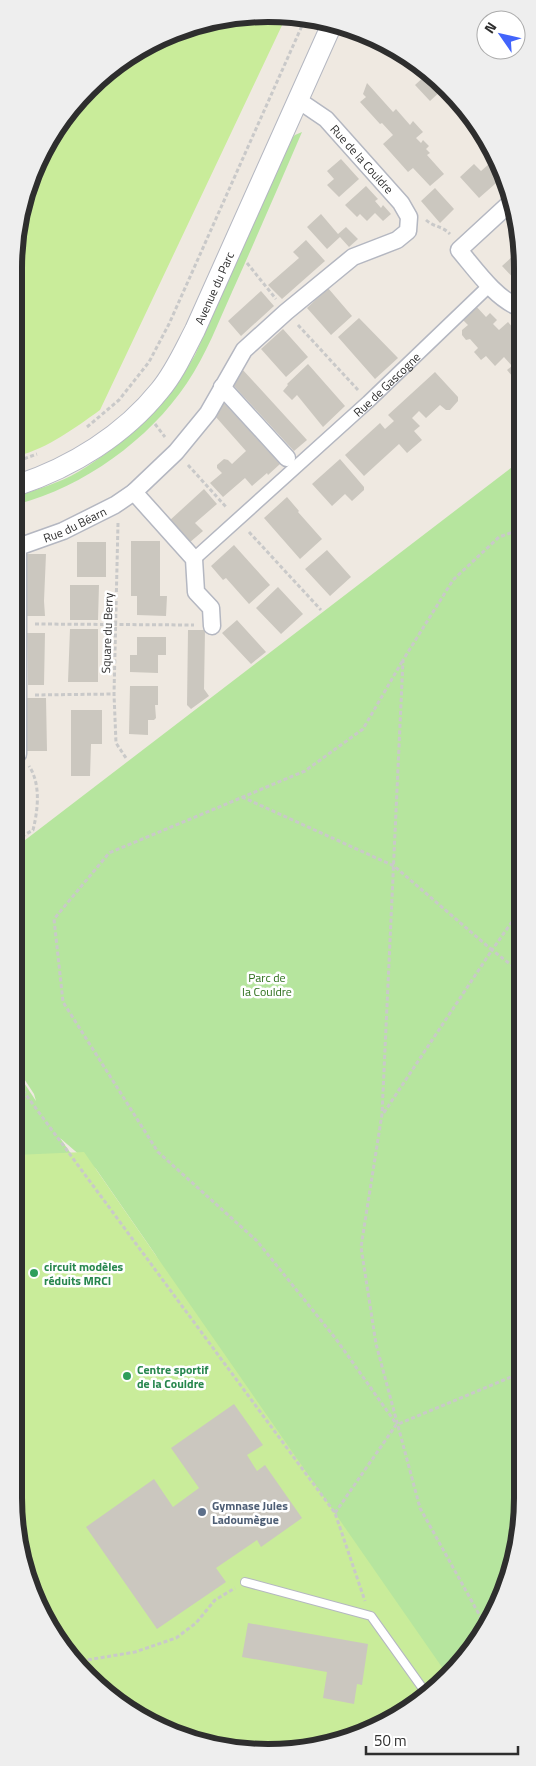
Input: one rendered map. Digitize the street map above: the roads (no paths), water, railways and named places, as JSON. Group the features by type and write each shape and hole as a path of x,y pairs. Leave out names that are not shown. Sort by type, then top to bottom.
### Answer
{"street":[{"name":"Avenue du Parc","path":"22,483 58,469 86,454 114,434 143,409 160,390 177,366 329,30"},
{"name":"Rue de la Couldre","path":"298,100 326,120 402,203 408,224"},
{"path":"506,206 459,250 490,286 509,304 514,306"},
{"name":"Rue du Béarn","path":"22,546 63,531 115,505 134,492 176,452 208,413 244,350 286,312 353,257 397,240 408,224"},
{"name":"Rue de Gascogne","path":"194,559 368,402 490,286"},
{"path":"222,387 287,458"},
{"path":"134,492 194,559 196,592 211,608 212,626"}],"lane":[{"path":"245,1582 370,1616 423,1688"}],"place":[{"name":"circuit modèles réduits MRCI","path":"34,1273"},
{"name":"Centre sportif de la Couldre","path":"127,1376"},
{"name":"Gymnase Jules Ladoumègue","path":"202,1512"}],"park label":[{"name":"Parc de la Couldre","path":"267,984"}]}
